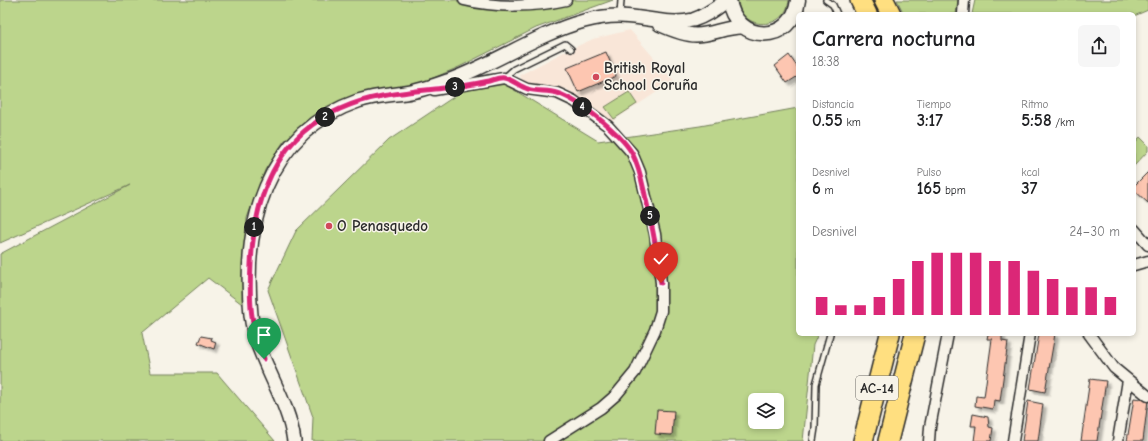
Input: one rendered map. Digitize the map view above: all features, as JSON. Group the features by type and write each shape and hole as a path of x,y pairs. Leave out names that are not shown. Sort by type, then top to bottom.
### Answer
{"highway":[{"path":"860,0 866,12"},
{"path":"884,0 890,12"},
{"name":"AC-14","path":"863,441 889,336"},
{"name":"AC-14","path":"888,441 914,336"}],"main road":[{"path":"728,0 730,10 735,19 743,27 761,34 780,30 794,16 798,0"}],"street":[{"path":"464,0 477,3 506,4 548,4 566,0"},
{"path":"406,93 435,86 475,71 536,39 563,28 602,17 620,16 671,22 694,19 708,14 728,0"},
{"path":"963,12 964,0"},
{"path":"649,19 679,32 696,35 735,27 743,27"},
{"path":"294,441 292,426 284,402 254,336 251,317 251,249 254,225 260,200 268,180 280,158 295,140 313,124 338,109 359,101 382,95 461,86 504,78 527,89 557,93 574,101 608,126 620,138 632,153 640,172 658,255 661,283 661,311 655,330 634,372 616,395 601,408 549,441"},
{"path":"1136,231 1148,245"},
{"path":"1136,264 1148,261"},
{"path":"929,441 930,427 948,336"},
{"path":"1013,441 1030,336"},
{"path":"1090,336 1114,368 1148,396"},
{"path":"1118,441 1128,380"}],"lane":[{"path":"620,16 621,0"},
{"path":"826,0 833,5 836,12"},
{"path":"504,78 514,69 564,44 571,49"},
{"path":"813,441 816,428 816,384 829,336"}],"shaded area":[{"name":"British Royal School Coruña","path":"630,30 674,81 611,122 585,101 566,89 529,84 522,80 520,75 562,53 593,39"}],"green space":[{"path":"0,0 613,0 536,28 459,67 417,85 380,90 321,112 284,141 265,170 247,218 242,304 208,278 142,333 150,373 217,373 275,441 0,441 0,254 130,185 0,243"},
{"path":"738,0 789,0 786,10 780,18 763,24 746,18 741,10"},
{"path":"897,0 958,0 956,12 903,12"},
{"path":"975,0 1148,0 1148,10 1136,15 1136,12 972,12"},
{"path":"488,74 598,141 700,126 796,108 796,336 817,336 813,345 803,441 312,441 313,417 268,290 296,231 389,140"},
{"path":"629,92 637,104 614,119 605,107"},
{"path":"1140,137 1148,145 1148,151 1136,164 1136,142"}],"building":[{"path":"606,52 616,76 578,92 567,68"},
{"path":"789,55 796,65 796,77 787,83 775,66"},
{"path":"1148,172 1148,203 1136,192 1136,184"},
{"path":"201,336 212,338 211,340 216,342 214,349 198,343"},
{"path":"988,336 1002,336 1002,341 1008,342 1000,401 994,400 993,409 975,406 976,396 984,397 992,339 987,339"},
{"path":"1039,336 1055,336 1045,392 1030,389"},
{"path":"1090,379 1106,381 1097,441 1081,441"},
{"path":"1134,398 1148,400 1143,441 1127,441"},
{"path":"1028,401 1043,404 1038,441 1022,441"},
{"path":"657,410 674,411 672,435 655,434"},
{"path":"973,414 988,417 989,427 993,428 991,441 974,441 976,426 971,426"}],"place":[{"name":"British Royal School Coruña","path":"596,77"},
{"name":"O Penasquedo","path":"329,226"}],"route":[{"path":"264,359 254,336 251,317 251,249 254,225 260,200 268,180 280,158 295,140 313,124 338,109 359,101 382,95 461,86 504,78 527,89 557,93 574,101 608,126 632,153 640,172 655,234 661,283"}]}
